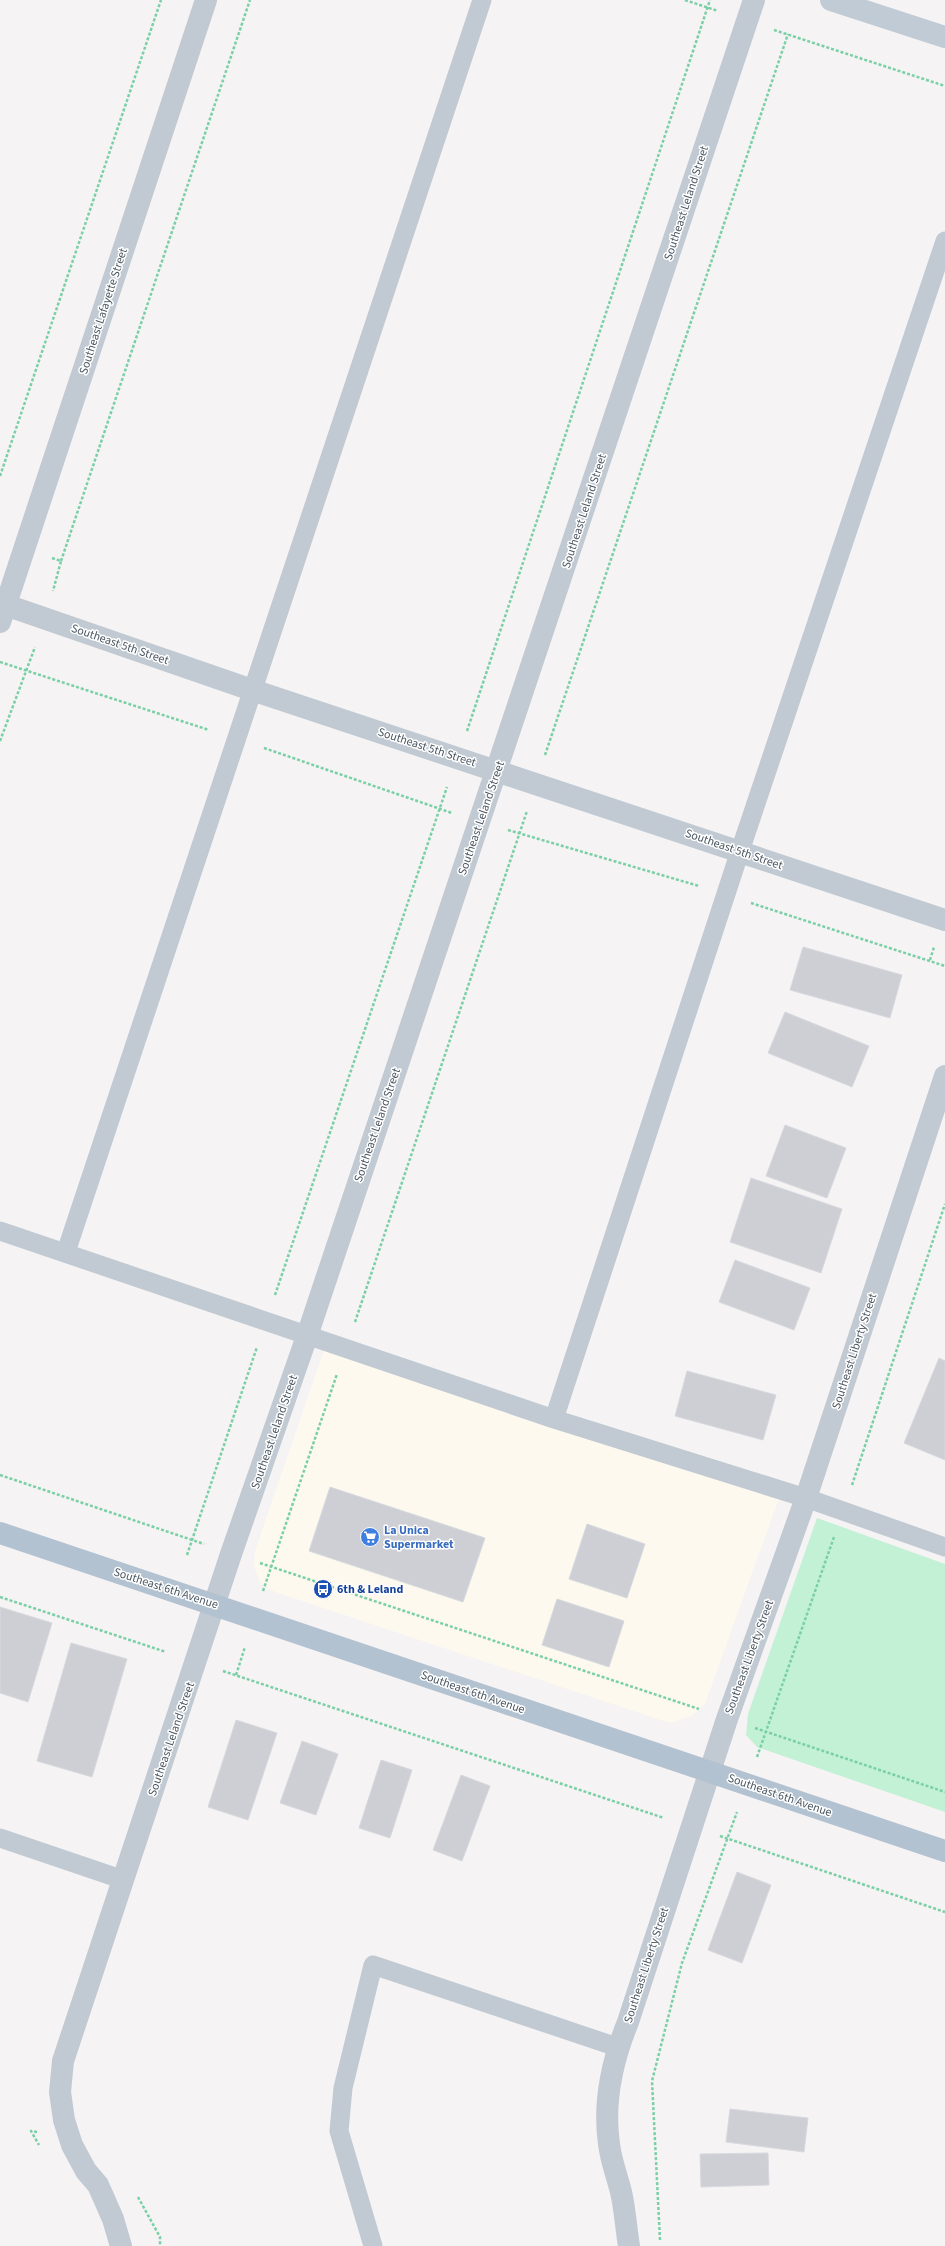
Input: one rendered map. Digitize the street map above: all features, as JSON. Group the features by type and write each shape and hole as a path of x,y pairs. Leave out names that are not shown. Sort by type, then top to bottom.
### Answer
{"main road":[{"name":"Southeast 6th Avenue","path":"0,1534 945,1851"}],"street":[{"name":"Southeast Lafayette Street","path":"2,610 206,0"},
{"name":"Southeast Leland Street","path":"121,2246 98,2185 86,2171 72,2145 64,2120 60,2092 63,2061 197,1662 231,1554 307,1336 754,0"},
{"path":"831,0 945,37"},
{"name":"Southeast 5th Street","path":"2,610 497,770 945,920"},
{"name":"Southeast Liberty Street","path":"629,2246 621,2192 609,2144 607,2117 608,2090 617,2047 628,2022 727,1719 806,1498 945,1076"}],"lane":[{"path":"66,1252 482,0"},
{"path":"554,1419 740,851 945,242"},
{"path":"0,1230 345,1349 554,1419 806,1498 945,1547"},
{"path":"0,1838 124,1880"},
{"path":"373,2246 339,2131 342,2088 373,1965 617,2047"}],"path":[{"path":"0,476 161,0"},
{"path":"61,561 250,0"},
{"path":"685,0 945,86"},
{"path":"236,1675 271,1567 520,834 535,783 788,34"},
{"path":"660,2246 652,2081 682,1962 728,1839 843,1511 945,1204"},
{"path":"0,1475 231,1554 945,1792"},
{"path":"0,1597 945,1912"}],"shaded area":[{"path":"329,1335 783,1487 705,1704 691,1716 670,1723 275,1592 261,1584 254,1566 255,1551"}],"green space":[{"path":"817,1518 945,1564 945,1812 757,1747 746,1735 748,1714"}],"building":[{"path":"803,947 902,975 890,1018 790,990"},
{"path":"785,1012 869,1046 852,1087 768,1053"},
{"path":"785,1125 846,1148 827,1198 766,1176"},
{"path":"751,1178 842,1209 821,1273 730,1242"},
{"path":"735,1260 810,1288 794,1330 719,1302"},
{"path":"939,1358 945,1361 945,1460 904,1443"},
{"path":"687,1371 776,1395 763,1440 675,1416"},
{"path":"330,1487 485,1538 463,1602 309,1551"},
{"path":"587,1524 645,1544 627,1598 569,1579"},
{"path":"557,1599 624,1621 609,1667 542,1645"},
{"path":"0,1607 52,1623 28,1702 0,1693"},
{"path":"71,1643 127,1659 92,1777 37,1761"},
{"path":"236,1720 277,1733 248,1820 208,1807"},
{"path":"302,1741 338,1754 316,1815 280,1803"},
{"path":"381,1760 412,1770 390,1838 359,1828"},
{"path":"461,1775 490,1786 462,1861 433,1850"},
{"path":"737,1872 771,1885 742,1963 708,1950"},
{"path":"730,2109 808,2118 804,2152 726,2142"},
{"path":"768,2153 769,2185 701,2187 700,2154"}],"place":[{"name":"La Unica Supermarket","path":"370,1537"},
{"name":"6th & Leland","path":"323,1589"}]}
